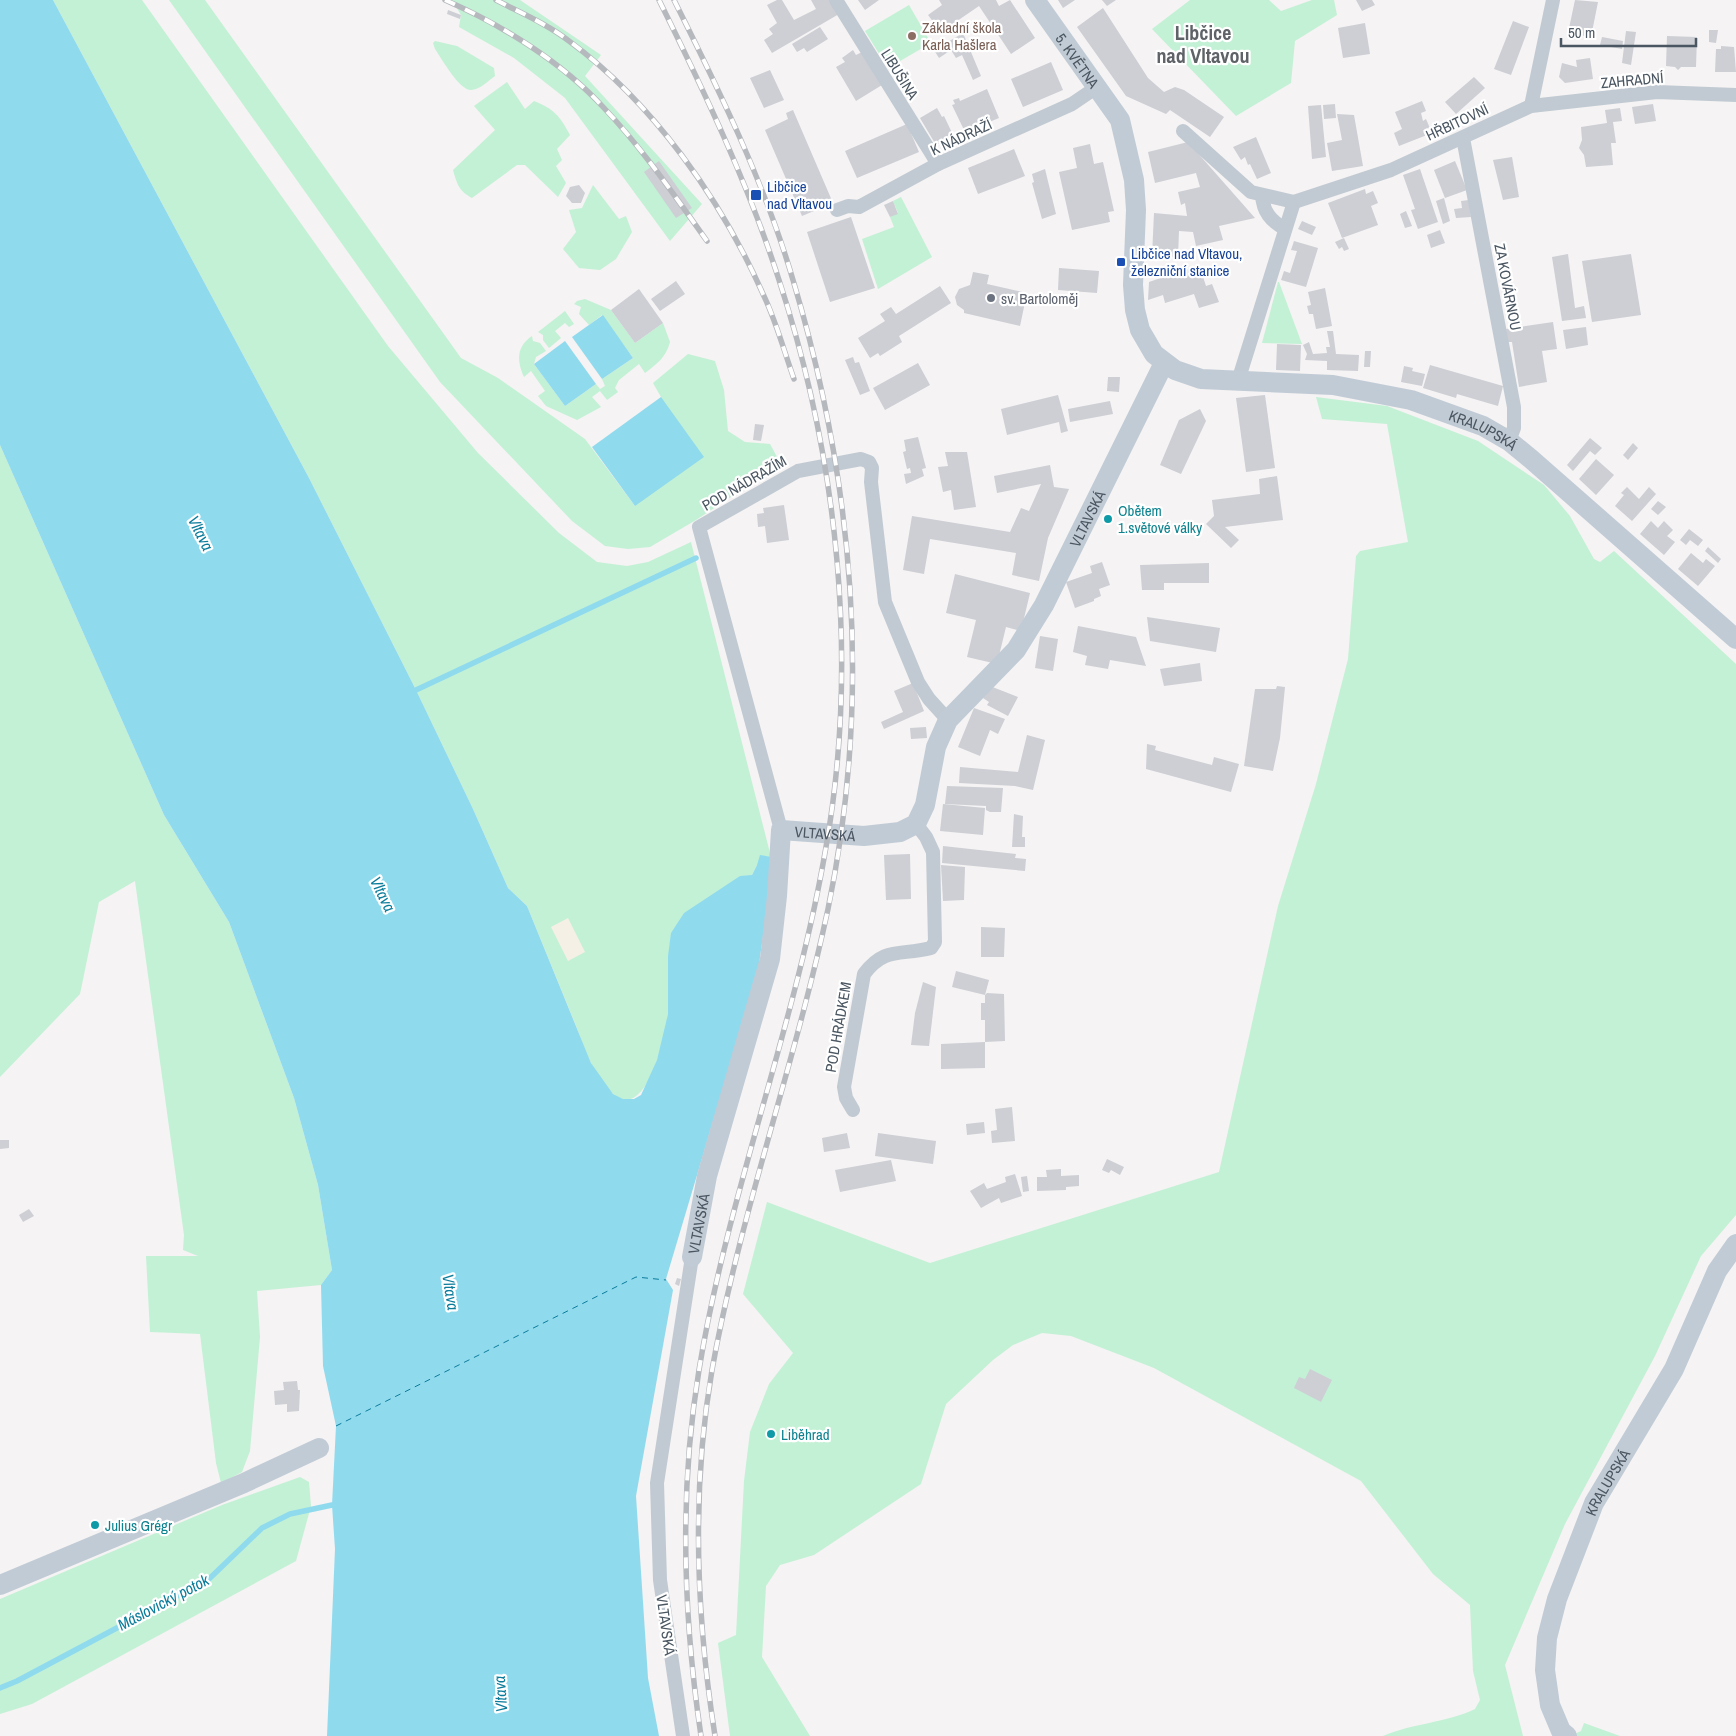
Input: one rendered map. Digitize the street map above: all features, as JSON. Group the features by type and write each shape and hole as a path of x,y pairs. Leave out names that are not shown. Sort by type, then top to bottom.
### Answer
{"street":[{"name":"LIBUŠINA","path":"836,0 938,164"},
{"name":"5. KVĚTNA","path":"1035,0 1120,120 1134,180 1136,210 1133,285 1135,310 1144,339 1154,354 1164,363"},
{"path":"1531,106 1553,0"},
{"name":"K NÁDRAŽÍ","path":"837,210 848,206 859,207 938,164 1072,104 1097,87"},
{"name":"ZAHRADNÍ","path":"1531,106 1657,92 1736,95"},
{"name":"HŘBITOVNÍ","path":"1294,202 1391,170 1531,106"},
{"path":"1183,131 1251,192 1294,202 1238,381"},
{"name":"ZA KOVÁRNOU","path":"1463,138 1514,407 1514,428 1509,441"},
{"path":"1262,195 1263,205 1272,221 1285,229"},
{"name":"KRALUPSKÁ","path":"1164,363 1175,370 1201,379 1333,385 1411,400 1460,416 1509,441 1736,639"},
{"name":"VLTAVSKÁ","path":"683,1736 660,1580 657,1483 692,1257 707,1176 770,959 778,896 781,830 864,836 900,832 916,824 925,805 936,747 948,720 1016,650 1044,605 1164,363"},
{"name":"POD NÁDRAŽÍM","path":"781,830 699,527 798,471 861,459 869,462 872,468 871,482 885,602 918,682 929,699 948,720"},
{"name":"POD HRÁDKEM","path":"853,1110 846,1098 844,1087 864,974 874,960 893,953 931,948 935,942 933,852 930,844 916,824"},
{"name":"KRALUPSKÁ","path":"1567,1736 1561,1731 1550,1705 1544,1670 1548,1638 1557,1599 1594,1503 1674,1369 1717,1271 1736,1244"},
{"path":"0,1585 244,1483 319,1448"}],"green space":[{"path":"53,0 142,0 388,346 478,453 559,533 597,562 627,566 648,562 691,542 771,857 757,865 752,875 668,956 669,1007 663,1040 652,1073 644,1088 635,1097 624,1100 612,1093 593,1067 527,906 508,888 473,809 416,690 309,478"},
{"path":"169,0 205,0 461,358 498,378 585,439 635,506 661,397 653,383 688,354 715,361 724,390 728,431 745,442 770,444 781,464 696,520 650,547 628,549 605,546 572,521 440,382"},
{"path":"452,0 520,0 601,55 585,76 702,204 670,241 565,98 514,58 459,27 461,15"},
{"path":"1190,0 1269,0 1281,11 1312,0 1334,0 1337,15 1295,41 1291,83 1236,116 1152,29"},
{"path":"909,5 931,43 888,68 865,31"},
{"path":"435,41 457,46 494,68 495,76 477,89 466,89 456,80 435,49 433,43"},
{"path":"507,82 525,109 534,101 547,107 559,118 570,135 557,149 562,160 556,166 566,183 558,197 525,165 517,165 472,198 461,190 457,183 453,170 495,130 474,106"},
{"path":"593,185 619,219 626,216 632,232 616,259 600,270 579,268 563,249 576,232 569,210 582,208"},
{"path":"901,197 932,257 878,289 862,239 894,227 890,217 898,213 893,201"},
{"path":"1279,282 1302,344 1262,343"},
{"path":"585,299 611,310 635,343 663,323 670,342 664,356 654,366 645,373 639,364 619,380 615,388 618,392 607,400 600,391 592,397 601,407 577,420 546,406 538,396 545,391 531,371 524,377 519,355 523,345 532,336 533,341 540,343 546,351 536,357 534,364 565,406 596,384 600,389 605,386 602,379 633,358 602,315 589,325 579,314 581,307 574,304"},
{"path":"565,311 574,324 569,327 565,323 555,331 561,338 549,348 543,340 543,335 538,332"},
{"path":"1316,397 1387,406 1478,441 1544,485 1570,516 1594,559 1600,562 1614,551 1736,664 1736,1215 1701,1256 1655,1356 1565,1524 1505,1665 1523,1736 1383,1736 1406,1728 1464,1714 1475,1709 1480,1700 1473,1671 1470,1605 1433,1574 1361,1481 1154,1368 1071,1336 1042,1333 1013,1345 993,1360 946,1404 921,1484 814,1555 780,1565 766,1586 762,1657 810,1736 730,1736 718,1643 736,1635 744,1481 750,1432 769,1384 793,1353 743,1294 767,1202 930,1263 1219,1172 1278,906 1316,784 1348,659 1356,556 1360,551 1408,542 1387,424 1322,419"},
{"path":"0,445 164,815 229,922 294,1098 318,1185 332,1270 321,1285 257,1291 260,1337 250,1451 242,1472 221,1483 216,1463 200,1334 150,1332 146,1256 198,1256 183,1250 184,1235 135,881 99,902 80,994 0,1077"},
{"path":"300,1477 309,1482 311,1506 296,1561 32,1704 0,1714 0,1599 222,1505"},
{"path":"1584,1723 1620,1736 1570,1736 1581,1731"}],"sand":[{"path":"568,918 585,952 568,961 551,927"}],"water":[{"name":"Vltava","path":"0,0 53,0 309,478 416,690 473,809 508,888 527,906 591,1063 613,1094 623,1099 634,1099 641,1095 657,1060 668,1014 668,956 671,933 684,913 740,876 752,875 760,855 771,857 767,909 758,971 666,1279 673,1290 636,1496 648,1678 659,1736 327,1736 335,1549 332,1505 336,1426 323,1366 321,1285 332,1270 318,1185 294,1098 229,922 164,815 0,445"},
{"path":"603,315 633,358 602,379 572,337"},
{"path":"565,341 596,384 565,406 534,364"},
{"path":"661,397 704,457 635,506 592,447"}],"building":[{"path":"777,0 782,0 794,20 816,9 811,0 831,0 839,14 772,53 764,40 773,34 769,29 777,23 767,5"},
{"path":"858,0 879,0 865,10"},
{"path":"939,0 996,0 999,6 1010,0 1035,38 1011,54 979,6 941,32 928,15 942,5"},
{"path":"1058,0 1075,0 1063,8"},
{"path":"1102,0 1116,0 1107,6"},
{"path":"1356,0 1372,0 1375,5 1362,11"},
{"path":"1575,0 1598,2 1591,37 1568,33"},
{"path":"1103,8 1148,78 1164,92 1175,87 1184,90 1224,117 1210,137 1170,110 1166,114 1126,96 1077,27"},
{"path":"448,10 461,15 460,19 447,14"},
{"path":"1513,21 1529,27 1511,75 1494,69"},
{"path":"1365,23 1370,54 1343,58 1338,28"},
{"path":"820,27 828,39 807,52 804,48 797,52 792,44"},
{"path":"1709,30 1718,30 1716,43 1709,42"},
{"path":"1626,31 1636,32 1631,65 1622,63"},
{"path":"963,33 981,76 973,80 962,55 956,58 951,50 939,58 934,50"},
{"path":"1667,36 1697,37 1696,67 1681,67 1678,70 1675,67 1666,66"},
{"path":"1602,37 1623,41 1622,49 1600,45"},
{"path":"1721,46 1734,47 1736,72 1715,72 1716,49 1721,49"},
{"path":"853,50 856,55 862,52 882,85 856,101 836,67 845,62 842,58"},
{"path":"1590,58 1593,79 1565,83 1559,77 1562,63 1577,67 1576,60"},
{"path":"1051,62 1063,90 1023,107 1011,79"},
{"path":"770,70 784,100 764,108 750,78"},
{"path":"1474,77 1485,88 1456,114 1445,102"},
{"path":"987,89 999,118 965,132 952,105 955,104 953,100 959,98 960,101"},
{"path":"1422,101 1426,111 1421,113 1423,121 1426,119 1432,133 1399,146 1394,133 1402,129 1395,112"},
{"path":"1335,104 1336,118 1324,119 1323,105"},
{"path":"1653,104 1656,121 1635,124 1632,107"},
{"path":"1321,105 1326,157 1312,159 1308,106"},
{"path":"937,108 942,117 944,116 954,137 936,145 920,118"},
{"path":"1620,108 1622,121 1613,122 1616,143 1611,143 1613,165 1586,167 1584,155 1579,148 1582,140 1581,127 1607,123 1605,110"},
{"path":"793,110 833,203 802,216 765,130 788,119 786,113"},
{"path":"1337,114 1354,115 1363,166 1332,171 1327,143 1342,140"},
{"path":"907,124 919,152 857,178 845,151"},
{"path":"1256,137 1271,173 1257,179 1245,157 1241,160 1233,147"},
{"path":"1188,142 1255,218 1219,226 1223,240 1196,246 1193,232 1179,231 1178,257 1152,256 1154,213 1187,216 1185,203 1181,205 1178,192 1200,187 1196,173 1155,183 1148,152"},
{"path":"1090,144 1094,164 1103,162 1114,211 1108,212 1110,222 1072,230 1059,172 1077,168 1073,148"},
{"path":"1014,149 1025,176 978,194 968,168"},
{"path":"1512,157 1519,197 1503,200 1493,160"},
{"path":"659,161 692,208 676,218 644,172"},
{"path":"1455,161 1467,190 1445,198 1434,170"},
{"path":"1045,169 1056,214 1042,219 1032,183 1034,182 1032,174"},
{"path":"1420,169 1438,222 1418,229 1411,210 1415,209 1403,175"},
{"path":"579,185 585,193 581,203 572,203 566,196 570,187"},
{"path":"1365,189 1366,194 1373,191 1378,203 1371,206 1378,225 1342,238 1328,203"},
{"path":"1444,198 1450,221 1443,224 1436,201"},
{"path":"1469,200 1471,217 1456,218 1454,209 1462,208 1461,201"},
{"path":"893,201 898,214 890,217 884,205"},
{"path":"1406,211 1412,226 1405,228 1400,214"},
{"name":"Libčice nad Vltavou","path":"851,217 875,288 830,302 807,232"},
{"path":"1302,221 1316,227 1312,235 1298,229"},
{"path":"1440,230 1445,243 1431,248 1427,235"},
{"path":"1344,238 1349,249 1344,251 1342,247 1339,249 1335,242"},
{"path":"1294,241 1318,248 1306,287 1281,280 1284,271 1290,273 1297,251 1291,250"},
{"path":"1568,254 1575,308 1584,306 1586,318 1562,321 1552,257"},
{"path":"1631,254 1641,315 1592,322 1582,261"},
{"path":"1199,265 1206,286 1212,284 1219,302 1199,308 1194,294 1165,303 1163,295 1148,300 1149,282"},
{"path":"1059,268 1099,271 1097,293 1058,290"},
{"name":"sv. Bartoloměj","path":"973,272 989,275 987,284 1027,293 1020,326 964,313 964,310 957,305 955,297 959,289 970,285"},
{"path":"676,281 685,294 660,311 651,299"},
{"path":"940,286 951,303 899,336 902,342 880,356 878,353 870,358 858,338 885,321 880,314 891,307 896,314"},
{"path":"1325,288 1332,326 1316,329 1313,314 1309,314 1307,306 1311,305 1308,292"},
{"path":"639,289 663,323 635,343 611,310"},
{"path":"1553,322 1557,349 1542,351 1547,382 1519,387 1512,342 1508,342 1506,329"},
{"path":"1586,327 1588,345 1566,349 1563,330"},
{"path":"1327,331 1333,331 1336,354 1359,355 1358,371 1327,370 1327,361 1305,360 1307,354 1303,345 1309,342 1313,354 1327,353 1326,347 1330,347"},
{"path":"1277,344 1301,345 1300,371 1276,370"},
{"path":"1365,351 1371,351 1370,367 1364,367"},
{"path":"853,357 855,363 859,362 870,391 860,395 845,360"},
{"path":"918,363 930,385 885,410 873,388"},
{"path":"1430,365 1503,386 1498,406 1457,394 1456,398 1423,388"},
{"path":"1404,366 1413,368 1412,371 1425,374 1422,386 1401,382"},
{"path":"1108,377 1120,377 1119,392 1107,391"},
{"path":"1058,395 1068,431 1061,433 1059,422 1007,435 1001,409"},
{"path":"1265,395 1275,468 1246,472 1236,398"},
{"path":"1110,401 1113,414 1070,422 1068,409"},
{"path":"1200,409 1206,421 1181,474 1160,465 1179,420"},
{"path":"755,424 764,425 761,441 753,440"},
{"path":"918,437 926,468 922,469 924,476 906,484 904,474 911,473 910,468 907,469 903,452 906,451 904,440"},
{"path":"1590,438 1602,448 1595,455 1590,451 1573,471 1567,465"},
{"path":"1633,443 1638,448 1628,460 1623,455"},
{"path":"945,452 967,452 976,507 954,510 951,490 943,492 938,467 948,466"},
{"path":"1596,459 1614,475 1596,495 1579,479"},
{"path":"1050,465 1054,487 1069,489 1048,538 1039,581 1012,575 1016,553 930,539 924,574 903,570 912,516 1010,532 1021,508 1029,511 1041,484 997,493 994,476"},
{"path":"1277,476 1283,520 1225,527 1239,540 1231,548 1206,524 1214,516 1212,500 1260,494 1259,479"},
{"path":"1627,487 1639,499 1649,487 1656,494 1632,521 1615,506 1624,495 1621,493"},
{"path":"1658,501 1666,507 1658,515 1651,509"},
{"path":"784,505 789,540 767,543 765,526 758,527 757,514 764,513 763,508"},
{"path":"1651,521 1658,528 1664,521 1673,530 1667,536 1675,542 1664,555 1640,534"},
{"path":"1689,529 1703,540 1698,546 1690,540 1686,545 1680,540"},
{"path":"1708,547 1721,559 1718,563 1705,551"},
{"path":"1691,553 1703,563 1706,559 1715,566 1698,586 1678,569"},
{"path":"1102,562 1110,585 1099,589 1101,596 1094,599 1094,601 1075,608 1066,582 1092,573 1090,566"},
{"path":"1209,563 1209,583 1164,583 1164,590 1142,590 1140,565"},
{"path":"955,574 1030,593 1021,631 1006,627 997,664 967,657 976,620 946,613"},
{"path":"1147,617 1220,628 1216,652 1150,641"},
{"path":"1078,626 1136,637 1146,666 1110,660 1108,669 1085,665 1087,656 1073,652"},
{"path":"1040,636 1058,639 1053,671 1035,668"},
{"path":"1200,663 1202,681 1164,686 1160,669"},
{"path":"913,683 924,711 884,729 881,722 903,712 894,691"},
{"path":"990,686 1018,697 1008,716 987,705 989,702 983,698"},
{"path":"1277,686 1285,687 1280,738 1273,771 1244,766 1255,689 1276,689"},
{"path":"974,708 1005,719 998,734 990,730 980,756 958,747"},
{"path":"926,727 927,738 911,739 910,728"},
{"path":"1027,735 1045,740 1033,790 1015,786 959,783 960,767 1018,772"},
{"path":"1147,744 1156,746 1155,750 1212,765 1214,757 1239,764 1231,792 1146,769"},
{"path":"947,786 1003,788 1001,812 990,812 986,810 986,806 945,804"},
{"path":"943,804 985,808 983,835 940,831"},
{"path":"1014,814 1023,816 1022,837 1025,837 1025,847 1012,847"},
{"path":"943,846 1016,854 1015,858 1026,859 1025,871 942,863"},
{"path":"910,854 911,899 886,900 884,855"},
{"path":"941,865 965,867 964,900 943,901"},
{"path":"981,927 1005,928 1004,957 981,957"},
{"path":"956,971 989,980 985,995 952,987"},
{"path":"923,982 936,987 929,1046 911,1045 915,1013"},
{"path":"987,993 1004,994 1005,1041 985,1042 985,1020 981,1020 981,1003 985,1003 985,995"},
{"path":"985,1042 985,1068 941,1069 941,1044"},
{"path":"1012,1107 1015,1141 992,1143 991,1131 997,1130 995,1109"},
{"path":"984,1122 985,1133 967,1135 966,1124"},
{"path":"847,1133 850,1148 824,1152 822,1138"},
{"path":"878,1133 936,1141 933,1164 875,1156"},
{"path":"0,1140 9,1140 9,1148 0,1149"},
{"path":"1107,1159 1124,1167 1120,1175 1111,1170 1109,1173 1102,1170"},
{"path":"891,1160 896,1181 840,1192 835,1170"},
{"path":"1061,1169 1061,1176 1079,1175 1079,1186 1066,1187 1066,1190 1037,1191 1037,1177 1047,1177 1046,1170"},
{"path":"1015,1174 1022,1196 1001,1203 999,1198 981,1208 970,1191 984,1183 987,1189 1006,1182 1005,1177"},
{"path":"1027,1176 1029,1191 1023,1192 1021,1177"},
{"path":"29,1209 34,1216 23,1222 19,1215"},
{"path":"677,1278 681,1279 679,1286 675,1284"},
{"path":"1310,1369 1332,1380 1321,1402 1294,1388 1299,1377 1305,1379"},
{"path":"297,1381 298,1390 300,1390 299,1411 287,1412 287,1404 275,1405 274,1391 284,1390 283,1382"}],"waterway":[{"path":"416,690 696,558"},
{"name":"Máslovický potok","path":"0,1688 17,1681 209,1579 262,1528 290,1514 332,1505 338,1506"}],"ferry route":[{"path":"336,1426 636,1277 666,1280"}],"railway":[{"path":"445,0 488,21 530,46 587,91 645,156 707,241"},
{"path":"496,0 552,29 569,41 599,65 656,123 705,188 746,258 772,315 794,379"},
{"path":"659,0 709,103 754,208 779,280 799,348 816,418 828,489 837,561 841,633 841,705 836,776 826,847 798,979 727,1238 699,1370 693,1416 688,1461 686,1507 687,1599 690,1645 701,1736"},
{"path":"674,0 740,138 769,208 793,280 814,358 831,436 843,514 850,593 853,671 850,750 842,830 828,909 800,1024 737,1254 712,1370 705,1416 701,1462 698,1553 704,1645 715,1736"}],"place":[{"name":"Základní škola Karla Hašlera","path":"912,36"},
{"name":"Libčice nad Vltavou","path":"756,195"},
{"name":"Libčice nad Vltavou, železniční stanice","path":"1121,262"},
{"name":"sv. Bartoloměj","path":"991,298"},
{"name":"Obětem 1.světové války","path":"1108,519"},
{"name":"Liběhrad","path":"771,1434"},
{"name":"Julius Grégr","path":"95,1525"}],"district":[{"name":"Libčice nad Vltavou","path":"1203,44"}]}
